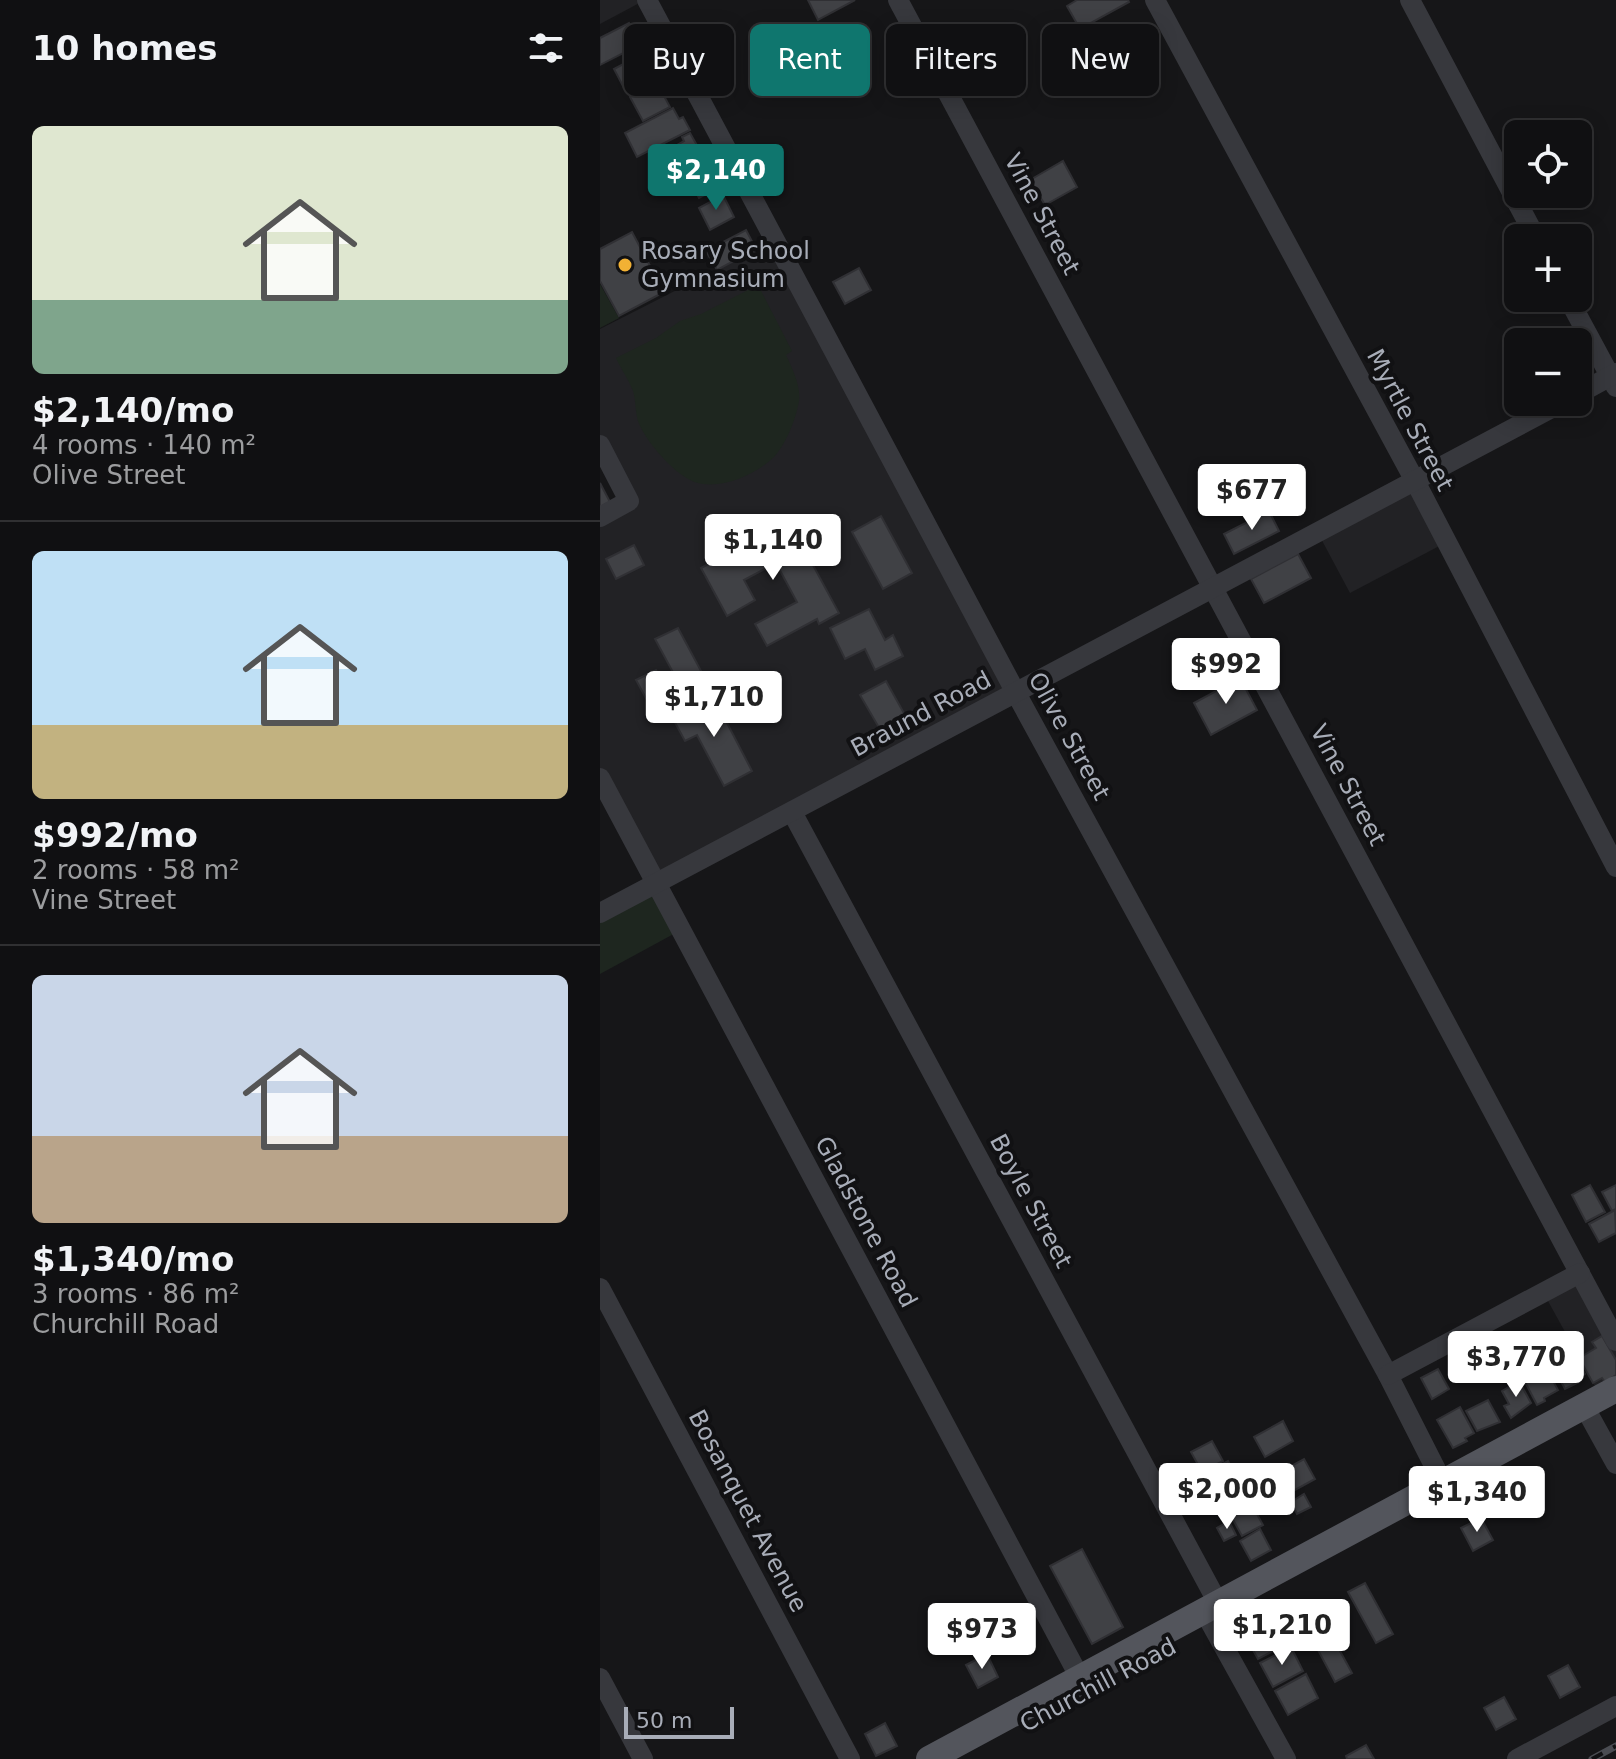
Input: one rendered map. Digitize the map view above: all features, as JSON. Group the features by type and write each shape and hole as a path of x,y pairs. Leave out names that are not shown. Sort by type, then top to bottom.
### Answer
{"main road":[{"name":"Churchill Road","path":"960,1759 1084,1684 1588,1412 1616,1389"},
{"name":"Churchill Road","path":"1588,1412 1616,1405"},
{"name":"Churchill Road","path":"929,1759 1084,1684"}],"street":[{"name":"Olive Street","path":"647,0 1016,693 1388,1375 1446,1488"},
{"name":"Vine Street","path":"898,0 1616,1341"},
{"name":"Myrtle Street","path":"1155,0 1415,481 1616,867"},
{"path":"1410,0 1529,224"},
{"path":"1576,312 1614,379 1592,388"},
{"name":"Braund Road","path":"600,913 1537,416"},
{"path":"600,445 629,501 600,517"},
{"name":"Gladstone Road","path":"600,778 1084,1684"},
{"name":"Boyle Street","path":"792,812 1214,1613 1286,1759"},
{"path":"1388,1375 1580,1273"},
{"name":"Bosanquet Avenue","path":"600,1288 850,1759"},
{"path":"1588,1412 1616,1464"},
{"path":"600,1678 643,1759"},
{"path":"1517,1759 1616,1706"}],"shaded area":[{"path":"600,0 645,0 600,24"},
{"path":"775,240 1016,693 656,884 600,778 600,517 629,501 600,445 600,329"},
{"path":"600,284 619,318 600,328"},
{"path":"758,285 792,351 786,355 799,389 796,416 783,445 774,457 755,471 719,484 695,482 671,466 646,436 638,421 633,391 616,358 656,338 680,321 701,314"},
{"path":"1415,481 1445,543 1350,593 1318,533"},
{"path":"656,884 681,930 600,974 600,913"},
{"path":"1580,1273 1616,1324 1616,1389 1601,1397 1543,1292"}],"building":[{"path":"808,0 855,0 818,20"},
{"path":"1077,0 1129,2 1089,24 1077,24 1067,6"},
{"path":"624,26 624,53 600,65 600,38"},
{"path":"624,64 624,88 614,69"},
{"path":"664,96 670,107 643,121 630,97"},
{"path":"673,108 679,119 683,117 690,130 637,157 625,133"},
{"path":"690,133 703,156 671,173 661,154 684,141 682,137"},
{"path":"1063,161 1077,187 1045,205 1030,180"},
{"path":"706,165 718,188 699,198 687,175"},
{"path":"723,195 734,217 710,230 699,208"},
{"path":"746,230 756,249 717,270 706,251"},
{"name":"Rosary School Gymnasium","path":"632,232 664,292 619,316 600,281 600,249"},
{"path":"859,268 871,290 845,304 833,282"},
{"path":"600,483 610,502 600,507"},
{"path":"1269,511 1279,531 1234,554 1224,534"},
{"path":"881,516 912,573 883,589 852,532"},
{"path":"789,521 839,613 819,624 817,619 767,646 755,624 797,602 776,563 744,580 755,600 727,616 701,568"},
{"path":"634,545 644,565 616,579 606,559"},
{"path":"1298,554 1311,578 1264,603 1251,579"},
{"path":"869,609 885,640 893,635 903,656 875,670 865,649 845,659 830,628"},
{"path":"678,628 708,684 654,713 636,680 656,670 662,683 675,676 655,639"},
{"path":"1240,678 1257,710 1211,735 1194,703"},
{"path":"886,681 910,724 885,738 860,695"},
{"path":"713,696 752,771 724,786 697,735 685,741 672,717"},
{"path":"1590,1185 1605,1212 1586,1222 1572,1195"},
{"path":"1616,1185 1616,1209 1612,1211 1602,1192"},
{"path":"1615,1210 1616,1233 1599,1242 1589,1224"},
{"path":"1602,1336 1616,1360 1616,1375 1605,1382 1602,1378 1593,1383 1579,1358 1596,1348 1592,1342"},
{"path":"1575,1356 1585,1374 1577,1379 1579,1382 1565,1389 1557,1374 1561,1372 1558,1366"},
{"path":"1546,1368 1558,1390 1537,1405 1524,1380"},
{"path":"1438,1369 1449,1389 1432,1399 1421,1378"},
{"path":"1519,1381 1531,1403 1511,1418 1504,1406 1509,1404 1502,1391"},
{"path":"1488,1400 1500,1422 1477,1431 1466,1411"},
{"path":"1460,1407 1474,1433 1465,1438 1467,1441 1453,1448 1437,1420"},
{"path":"1283,1421 1293,1441 1265,1457 1254,1437"},
{"path":"1212,1441 1223,1461 1202,1472 1191,1452"},
{"path":"1304,1459 1315,1479 1286,1495 1275,1475"},
{"path":"1228,1461 1239,1481 1218,1492 1207,1472"},
{"path":"1206,1477 1213,1491 1201,1497 1194,1483"},
{"path":"1237,1485 1248,1505 1227,1516 1216,1496"},
{"path":"1304,1494 1311,1507 1297,1514 1291,1502"},
{"path":"1252,1505 1263,1525 1242,1536 1231,1516"},
{"path":"1481,1518 1493,1540 1473,1551 1461,1528"},
{"path":"1229,1521 1236,1535 1224,1541 1217,1528"},
{"path":"1260,1529 1271,1550 1251,1561 1240,1541"},
{"path":"1082,1549 1123,1627 1092,1644 1050,1566"},
{"path":"1365,1583 1393,1634 1376,1643 1348,1592"},
{"path":"1317,1609 1352,1673 1335,1682 1301,1618"},
{"path":"1276,1619 1288,1643 1258,1659 1245,1636"},
{"path":"1291,1647 1303,1671 1273,1687 1260,1663"},
{"path":"987,1654 998,1677 978,1688 966,1665"},
{"path":"1568,1665 1580,1687 1560,1698 1548,1676"},
{"path":"1306,1674 1318,1698 1288,1715 1275,1691"},
{"path":"1504,1697 1516,1719 1496,1730 1484,1708"},
{"path":"885,1723 897,1746 876,1756 865,1734"},
{"path":"1366,1745 1374,1759 1347,1759 1346,1756"}],"railway":[{"path":"1592,1759 1616,1746"}],"place":[{"name":"Rosary School Gymnasium","path":"625,265"}]}
